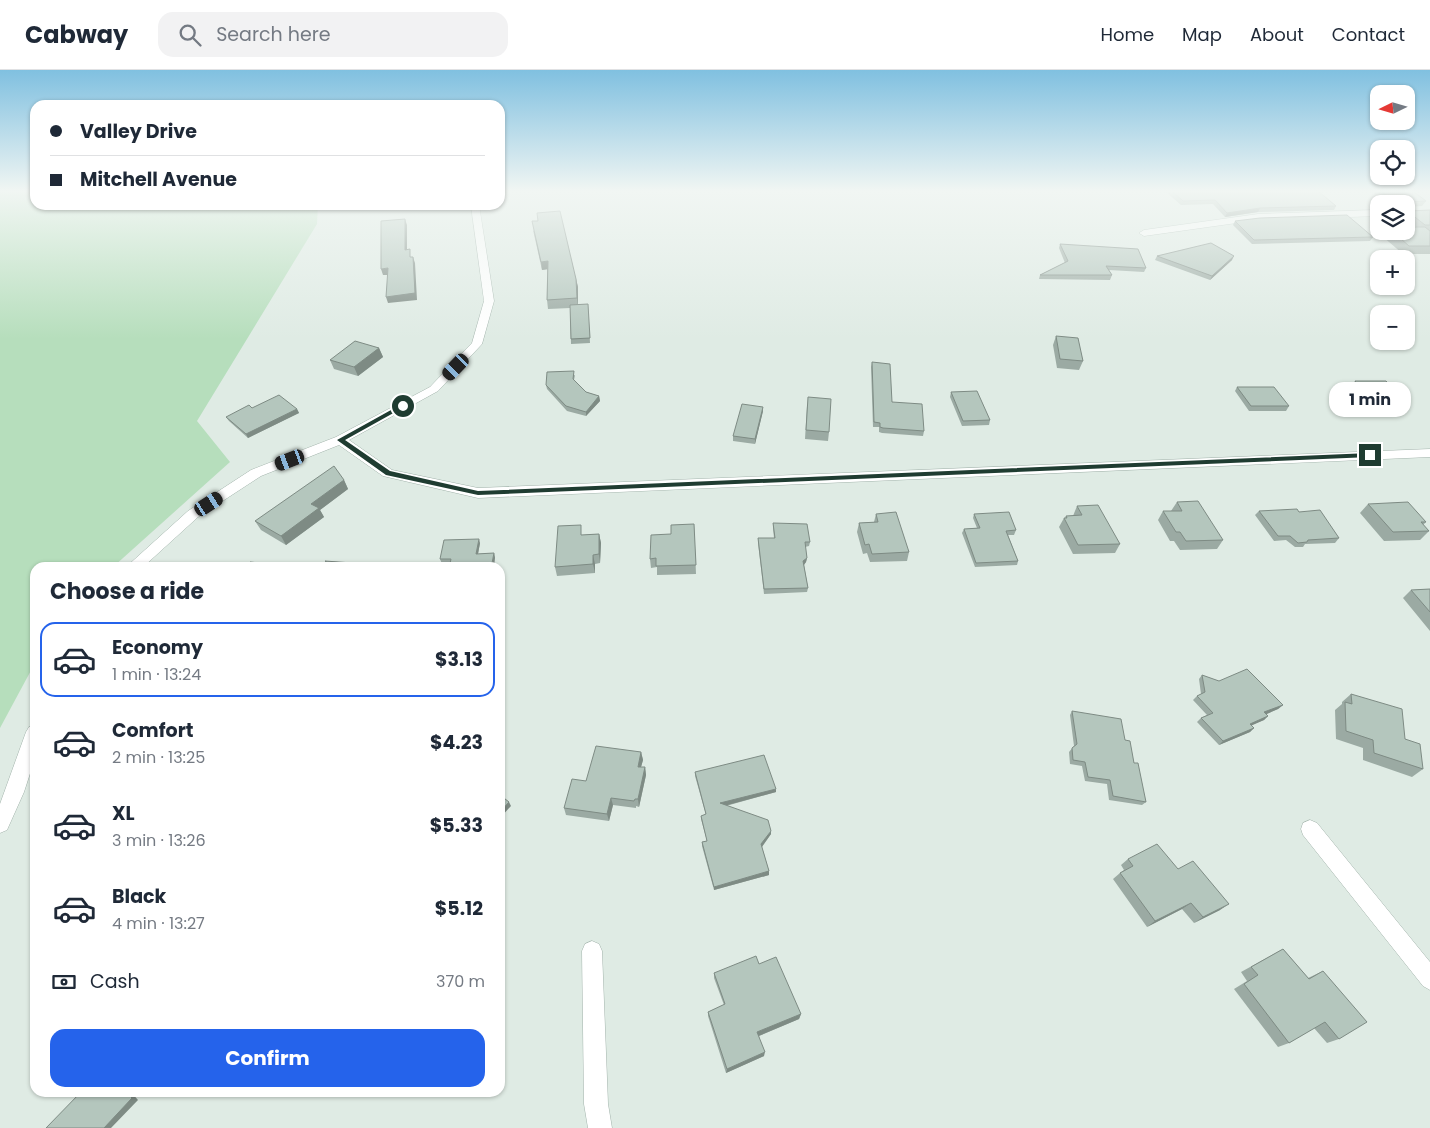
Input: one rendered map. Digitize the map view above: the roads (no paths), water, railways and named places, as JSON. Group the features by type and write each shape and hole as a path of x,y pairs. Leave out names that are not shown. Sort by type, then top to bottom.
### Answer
{"street":[{"path":"139,562 193,514 256,473 340,440 434,389 477,344 489,301 480,240"},
{"path":"340,440 388,473 478,493 1430,453"},
{"path":"0,824 15,792 30,747"},
{"path":"1310,829 1430,979"},
{"path":"592,951 596,1104 600,1128"}]}
